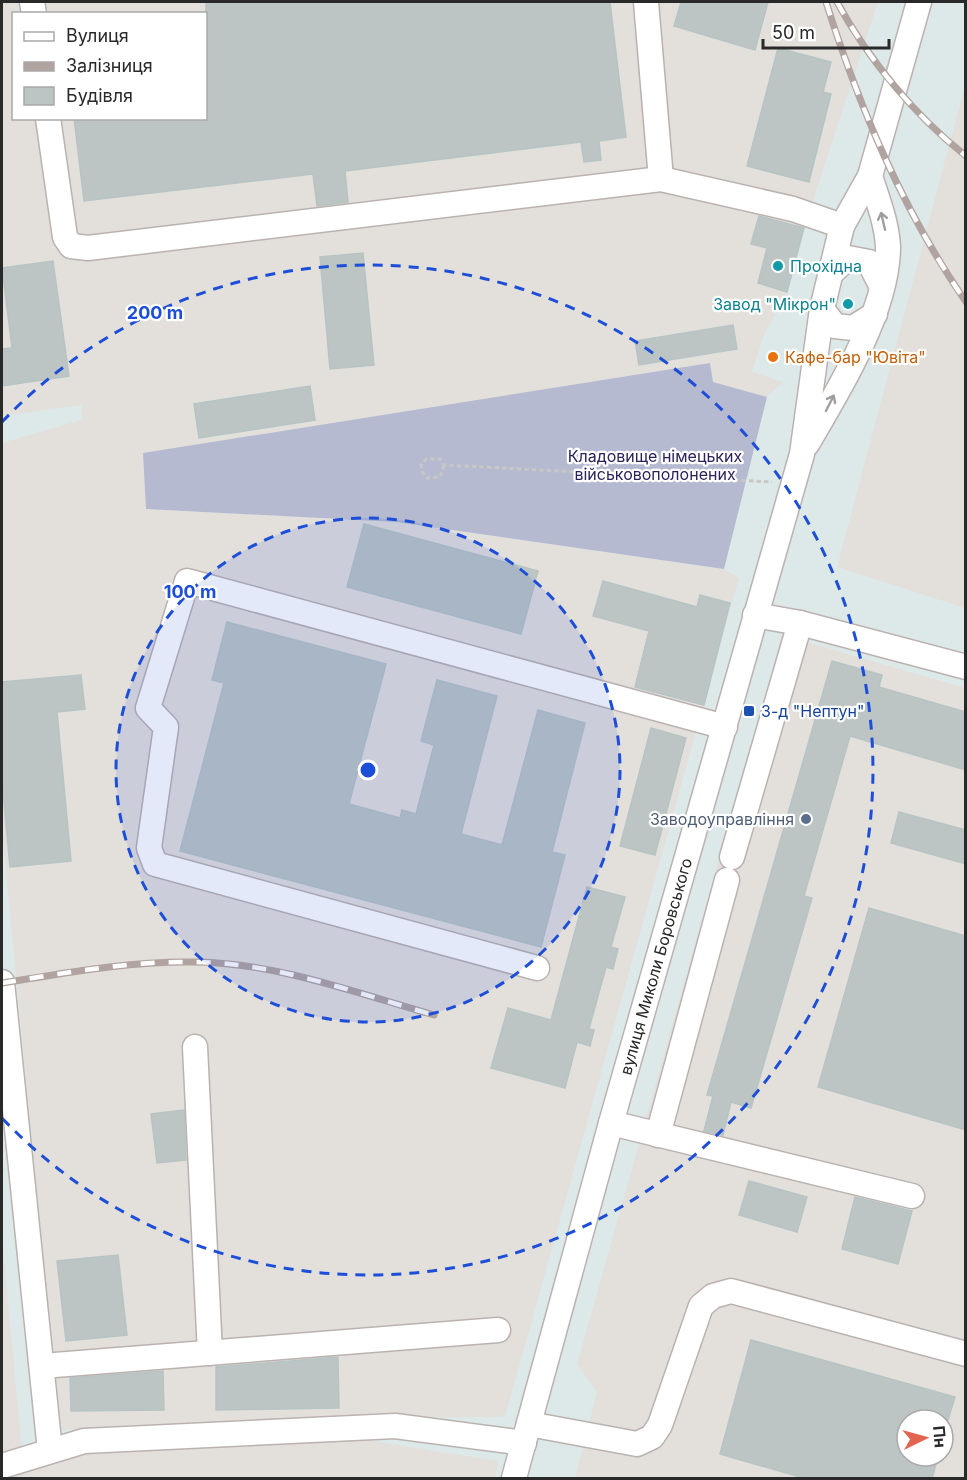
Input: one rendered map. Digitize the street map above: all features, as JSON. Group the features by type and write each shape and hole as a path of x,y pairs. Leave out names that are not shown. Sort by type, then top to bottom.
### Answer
{"street":[{"path":"646,2 661,179"},
{"name":"вулиця Миколи Боровського","path":"514,1479 611,1123 802,454 822,309 842,226 870,176 919,2"},
{"path":"48,120 65,237 71,246 88,248 661,179 793,209 842,226"},
{"name":"вулиця Миколи Боровського","path":"802,454 824,416 875,314 882,287 888,245 870,176"},
{"path":"831,273 848,258 869,262 882,287"},
{"path":"822,309 835,326 853,328 875,314"},
{"path":"537,968 155,864 149,848 166,727 148,708 187,581 725,727"},
{"path":"755,615 800,623 966,668"},
{"path":"657,1135 800,623"},
{"path":"2,982 50,1451"},
{"path":"195,1047 210,1353"},
{"path":"611,1123 912,1196"},
{"path":"2,1466 84,1441 395,1426 526,1433 637,1444 652,1437 660,1425 701,1306 713,1296 731,1291 966,1354"},
{"path":"42,1366 498,1330"}],"path":[{"path":"426,459 440,459 444,465 440,477 434,479 427,478 422,472 421,465 426,459"},
{"path":"444,465 747,478 792,484"}],"shaded area":[{"path":"2,2 878,2 804,228 787,292 764,335 752,372 783,382 767,397 712,382 710,363 146,509 396,522 724,569 739,578 505,1417 334,1418 60,1430 2,831 2,443 81,420 82,405 2,416"},
{"path":"965,85 965,608 837,567"},
{"path":"782,635 965,688 965,1478 575,1478 597,1392 577,1364"},
{"path":"2,1238 22,1450 353,1438 499,1461 495,1478 2,1478"}],"green space":[{"name":"Кладовище німецьких військовополонених","path":"710,363 713,382 767,397 724,569 396,522 146,509 143,453"}],"building":[{"path":"206,2 610,2 626,137 599,141 601,160 584,162 581,142 345,171 348,202 317,206 313,174 84,201 74,120 207,120"},
{"path":"681,2 768,2 755,50 674,26"},
{"path":"778,48 831,62 823,92 831,94 809,182 747,166"},
{"name":"Прохідна","path":"759,216 804,228 787,292 758,283 767,248 751,244"},
{"path":"363,253 374,365 330,369 320,257"},
{"path":"53,261 69,376 2,386 2,349 12,348 2,268"},
{"path":"733,325 737,349 639,365 635,341"},
{"path":"310,386 315,420 199,438 194,404"},
{"path":"364,524 538,571 521,634 347,587"},
{"path":"603,581 697,607 700,595 730,603 704,705 635,687 649,631 593,616"},
{"path":"227,622 386,664 349,804 400,818 402,810 416,814 434,745 421,741 437,680 497,696 461,834 502,845 538,710 585,723 552,852 565,855 541,947 180,851 224,683 212,680"},
{"path":"832,661 882,675 879,687 966,712 966,770 850,736 804,896 812,898 751,1108 731,1102 723,1135 704,1131 713,1096 707,1095"},
{"path":"81,675 85,709 57,712 71,861 10,867 2,781 2,682"},
{"path":"651,728 686,738 655,855 620,846"},
{"path":"899,812 966,830 966,864 891,843"},
{"path":"587,887 625,897 611,947 618,949 613,969 606,967 589,1029 594,1030 590,1046 577,1042 565,1088 491,1068 508,1008 551,1020"},
{"path":"869,908 966,936 966,1130 818,1087"},
{"path":"184,1110 186,1160 157,1163 151,1114"},
{"path":"749,1181 807,1197 797,1232 739,1215"},
{"path":"855,1197 912,1211 898,1264 842,1249"},
{"path":"118,1255 127,1335 66,1341 57,1261"},
{"path":"751,1340 955,1397 952,1408 895,1408 895,1468 935,1468 932,1479 807,1479 720,1454"},
{"path":"338,1357 339,1408 216,1410 216,1367"},
{"path":"163,1371 164,1410 71,1411 70,1378"}],"railway":[{"path":"826,2 853,81 885,157 922,231 966,302"},
{"path":"837,2 863,44 894,85 929,123 966,156"},
{"path":"2,983 121,966 169,962 223,963 315,980 434,1015"}],"place":[{"name":"Прохідна","path":"778,266"},
{"name":"Завод \"Мікрон\"","path":"848,304"},
{"name":"Кафе-бар \"Ювіта\"","path":"773,357"},
{"name":"З-д \"Нептун\"","path":"749,711"},
{"name":"Заводоуправління","path":"806,819"}]}
